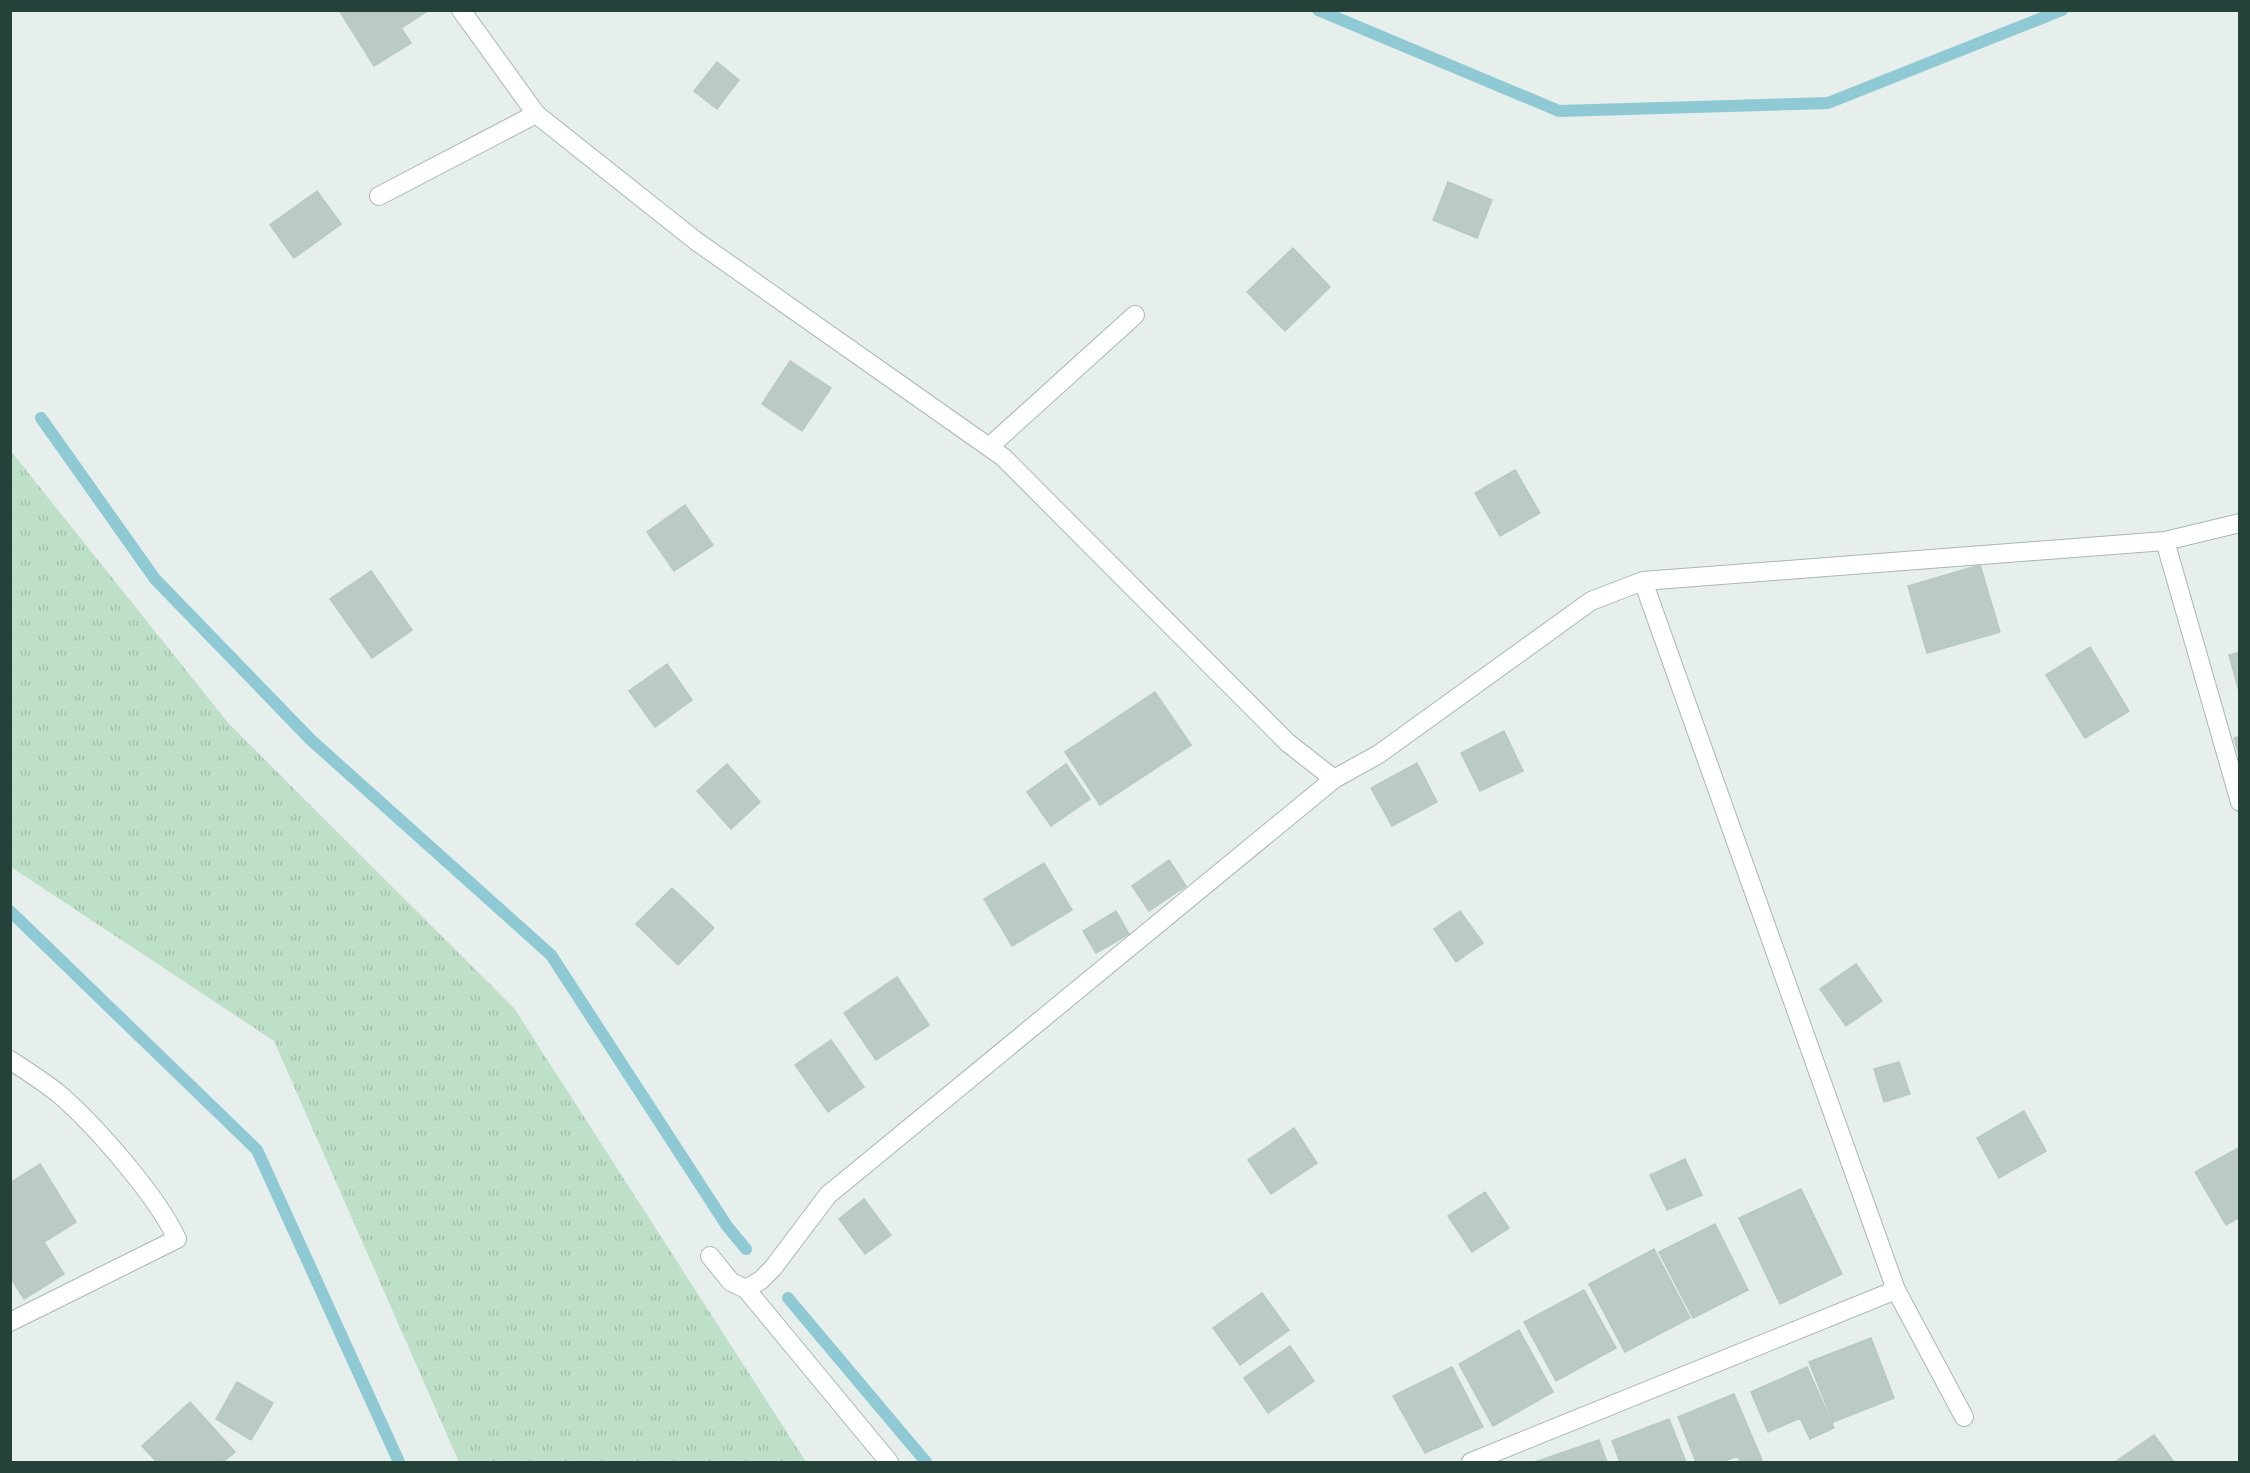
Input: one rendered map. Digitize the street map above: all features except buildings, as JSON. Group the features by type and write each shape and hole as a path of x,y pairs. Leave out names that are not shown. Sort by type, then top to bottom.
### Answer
{"street":[{"path":"461,10 536,114 696,241 1003,457 1288,743 1335,779"},
{"path":"379,196 536,114"},
{"path":"989,447 1135,315"},
{"path":"746,1289 761,1280 773,1268 828,1195 1335,779 1379,754 1591,601 1643,581 2165,541 2240,522"},
{"path":"2165,541 2240,802"},
{"path":"1643,581 1896,1290 1964,1417"},
{"path":"10,1060 59,1094 92,1127 166,1214 177,1239 10,1322"},
{"path":"710,1256 731,1282 746,1289 890,1462"},
{"path":"1471,1462 1896,1290"}],"green space":[{"path":"10,450 229,724 514,1008 806,1462 459,1462 274,1041 11,867"}],"waterway":[{"path":"1318,10 1559,111 1828,103 2062,10"},
{"path":"41,418 155,579 311,740 551,955 727,1226 746,1249"},
{"path":"10,911 257,1150 399,1462"},
{"path":"788,1298 926,1462"}]}
